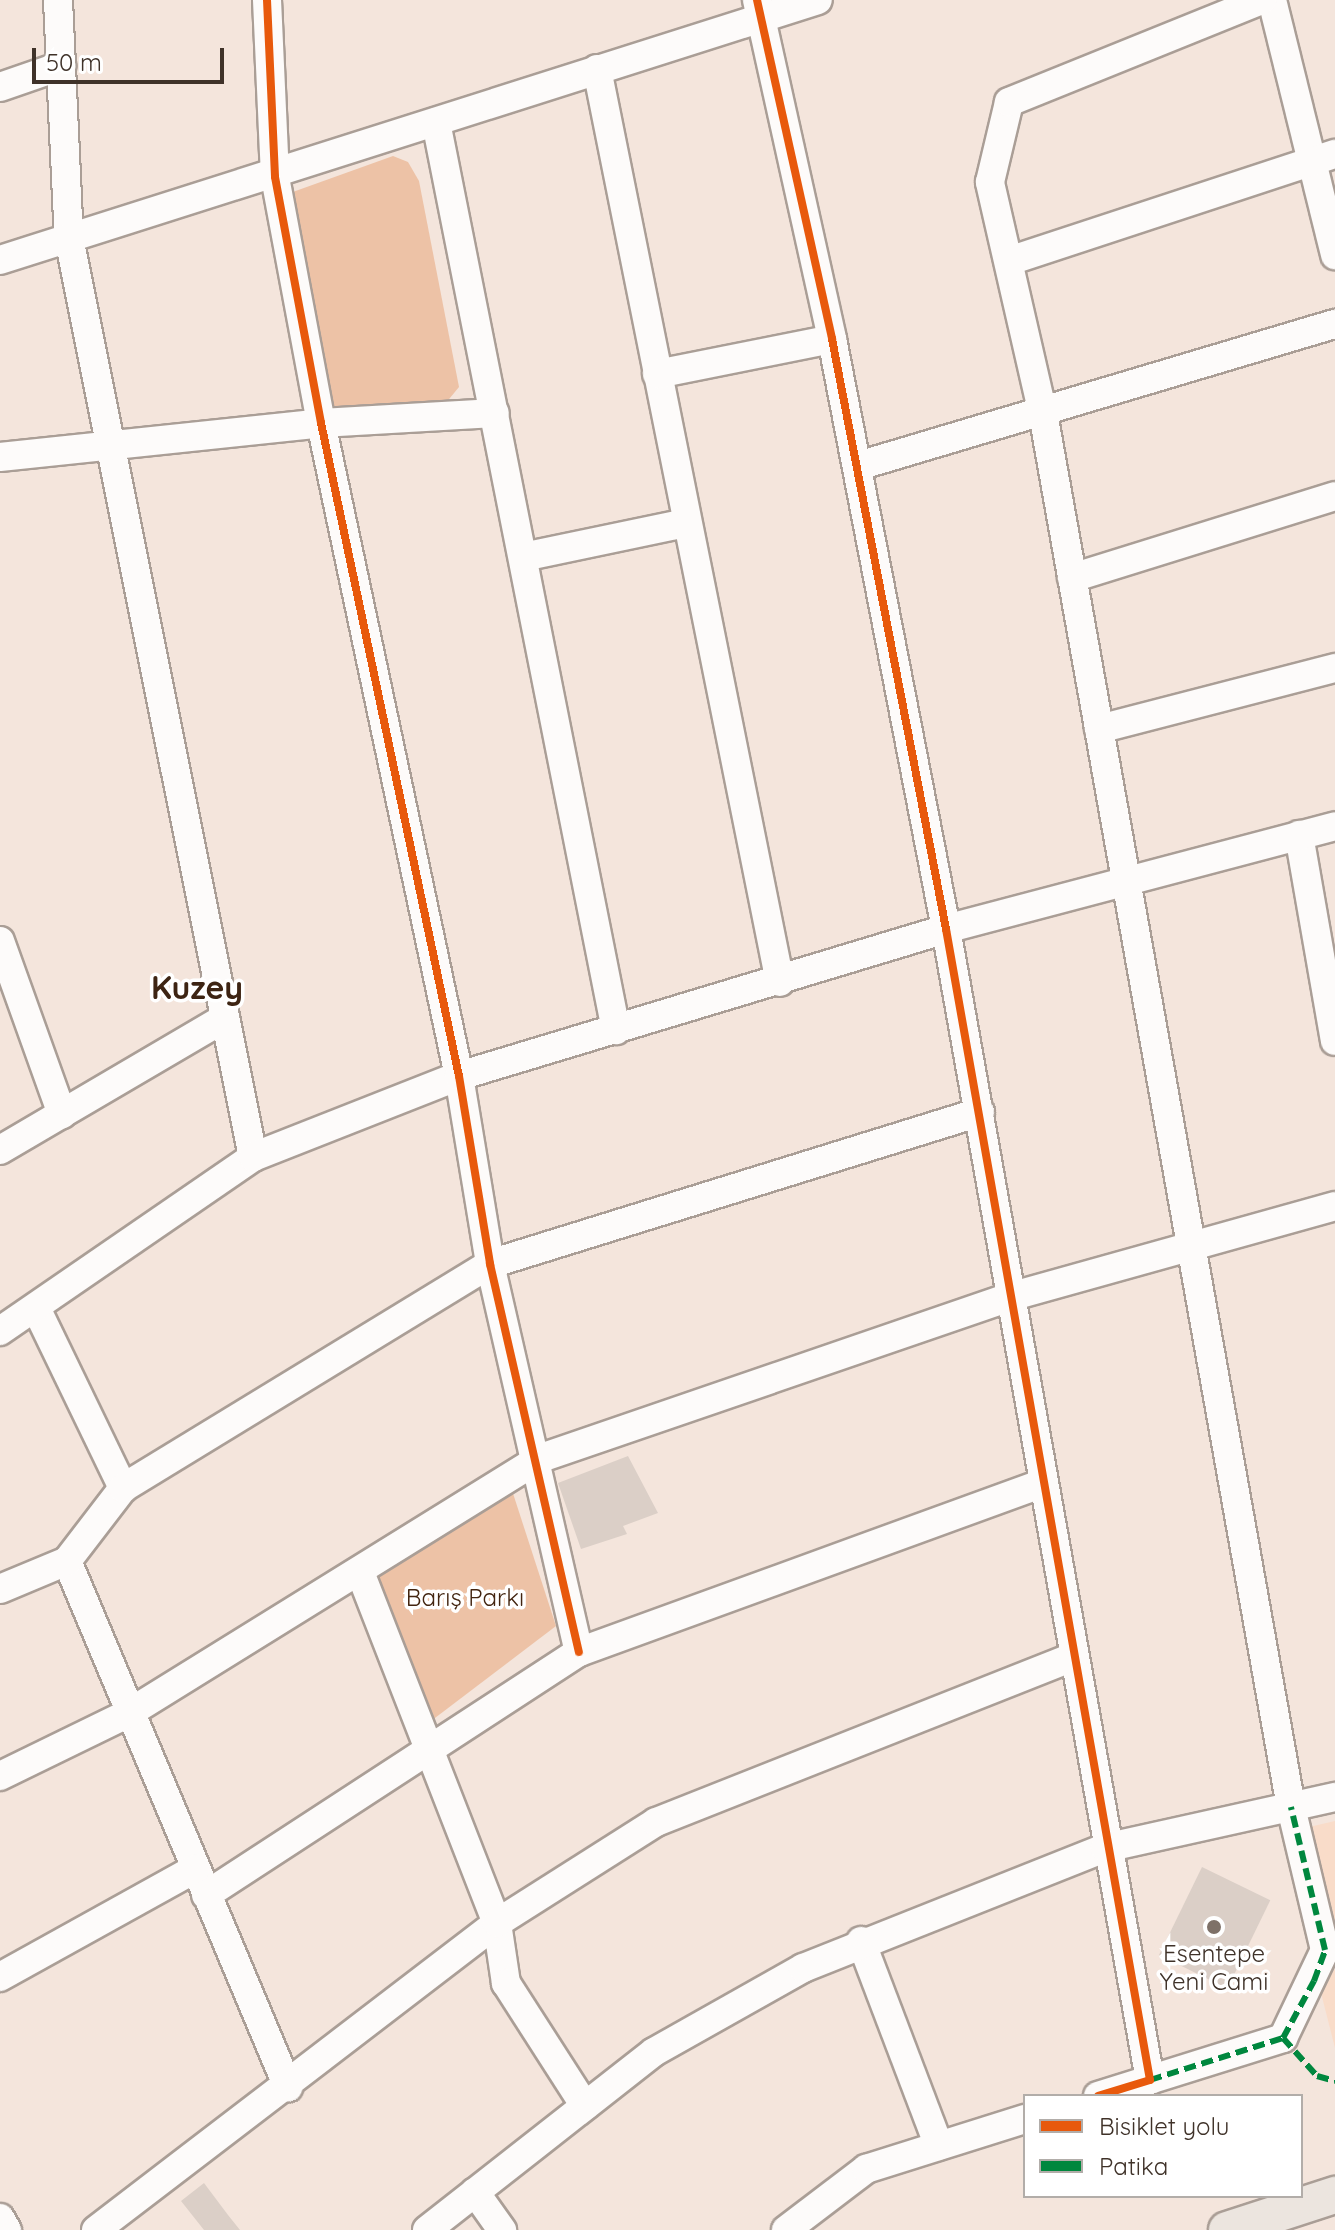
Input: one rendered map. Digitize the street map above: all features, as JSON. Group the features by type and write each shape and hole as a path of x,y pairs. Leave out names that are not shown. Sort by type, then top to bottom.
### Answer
{"main road":[{"path":"1227,2230 1335,2195"}],"street":[{"path":"58,0 69,238 253,1157"},
{"path":"267,0 275,177 321,423 459,1076 490,1264 538,1459 579,1652"},
{"path":"0,260 275,177 597,69 761,10 818,0"},
{"path":"1104,2094 1283,2038 1314,1981 1325,1950 1291,1807 1043,414 990,182 1009,102 1262,0"},
{"path":"1272,0 1323,157 1335,255"},
{"path":"761,10 858,466 946,929 1013,1296 1105,1848 1150,2080"},
{"path":"0,87 61,66"},
{"path":"597,69 780,982"},
{"path":"436,122 616,1030"},
{"path":"1009,261 1323,157"},
{"path":"858,466 1043,414 1335,324"},
{"path":"657,374 832,339"},
{"path":"0,457 321,423 495,413"},
{"path":"1072,578 1335,496"},
{"path":"523,557 686,523"},
{"path":"1099,729 1335,668"},
{"path":"0,1331 37,1310 253,1157 459,1076 780,982 946,929 1335,826"},
{"path":"1299,835 1335,1041"},
{"path":"0,941 62,1114"},
{"path":"0,1150 225,1018"},
{"path":"0,1589 67,1561 123,1488 490,1264 980,1112"},
{"path":"0,1776 129,1713 538,1459 1013,1296 1335,1206"},
{"path":"37,1310 123,1488"},
{"path":"206,1895 579,1652 1043,1483"},
{"path":"67,1561 288,2087"},
{"path":"360,1572 434,1749 497,1923 506,1983 585,2106"},
{"path":"96,2230 288,2087 497,1923 656,1822 1072,1657"},
{"path":"427,2230 654,2052 861,1941 1105,1848 1335,1797"},
{"path":"0,1977 195,1869"},
{"path":"861,1941 939,2146"},
{"path":"786,2230 866,2169 1023,2120"},
{"path":"475,2192 502,2230"},
{"path":"0,2218 7,2230"}],"shaded area":[{"path":"1335,1821 1335,1927 1309,1827"},
{"path":"1335,1969 1335,2048 1320,1989"}],"green space":[{"path":"393,156 408,162 419,181 459,387 445,404 330,414 290,193"},
{"name":"Barış Parkı","path":"508,1478 556,1626 431,1721 370,1566"}],"building":[{"path":"628,1456 658,1513 623,1526 627,1534 581,1549 558,1483"},
{"name":"Esentepe Yeni Cami","path":"1202,1867 1270,1900 1227,1988 1159,1955"},
{"path":"204,2183 240,2230 204,2230 181,2201"}],"marked path":[{"path":"1150,2080 1283,2038 1314,1981 1325,1950 1291,1807"},
{"path":"1283,2038 1317,2076 1335,2081"}],"cycle path":[{"path":"267,0 275,177 321,423 459,1076 490,1264 579,1652"},
{"path":"757,0 832,339 946,929 1150,2080 1104,2094"}],"place":[{"name":"Esentepe Yeni Cami","path":"1214,1927"}],"district":[{"name":"Kuzey","path":"197,987"}]}
